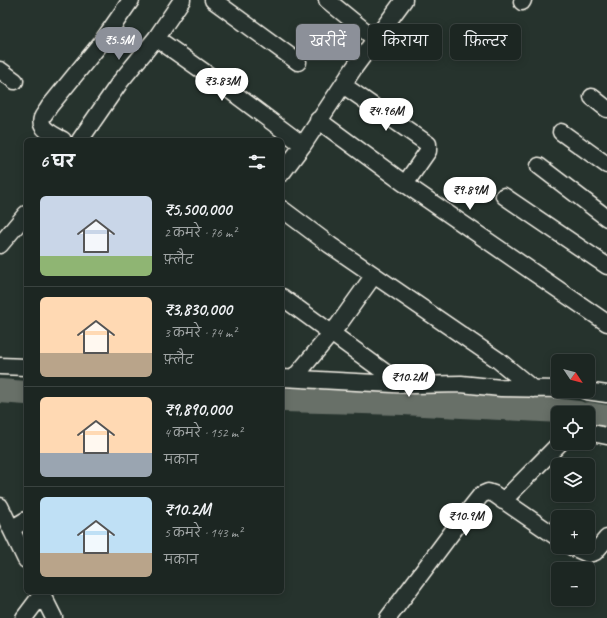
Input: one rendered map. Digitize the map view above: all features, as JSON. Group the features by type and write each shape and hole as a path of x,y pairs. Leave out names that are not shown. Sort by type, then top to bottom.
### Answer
{"street":[{"path":"60,138 44,128 41,122 42,118 49,107 101,43 131,0"},
{"path":"81,138 120,82 156,38 182,0"},
{"path":"213,0 298,62"},
{"path":"326,0 368,33"},
{"path":"386,24 404,0"},
{"path":"156,38 220,83 303,145"},
{"path":"284,171 368,49"},
{"path":"0,70 15,81"},
{"path":"343,85 428,144 428,151 405,184"},
{"path":"592,97 607,109"},
{"path":"318,120 405,184 607,323"},
{"path":"561,132 607,165"},
{"path":"539,166 607,218"},
{"path":"504,196 607,266"},
{"path":"284,210 330,245 498,360 533,389"},
{"path":"0,245 24,216"},
{"path":"286,377 331,332 374,275"},
{"path":"284,298 401,384"},
{"path":"0,366 24,367"},
{"path":"286,377 401,384 461,384 551,389"},
{"path":"595,392 607,394"},
{"path":"595,434 607,436"},
{"path":"503,501 553,450"},
{"path":"388,618 462,519 481,496 488,492 494,494 551,533"},
{"path":"0,506 24,556"},
{"path":"11,529 24,521"},
{"path":"595,552 607,538"},
{"path":"24,618 41,594"},
{"path":"42,594 54,618"}],"waterway":[{"path":"0,391 24,393"},
{"path":"284,400 403,403 551,411"},
{"path":"595,415 607,417"}]}
